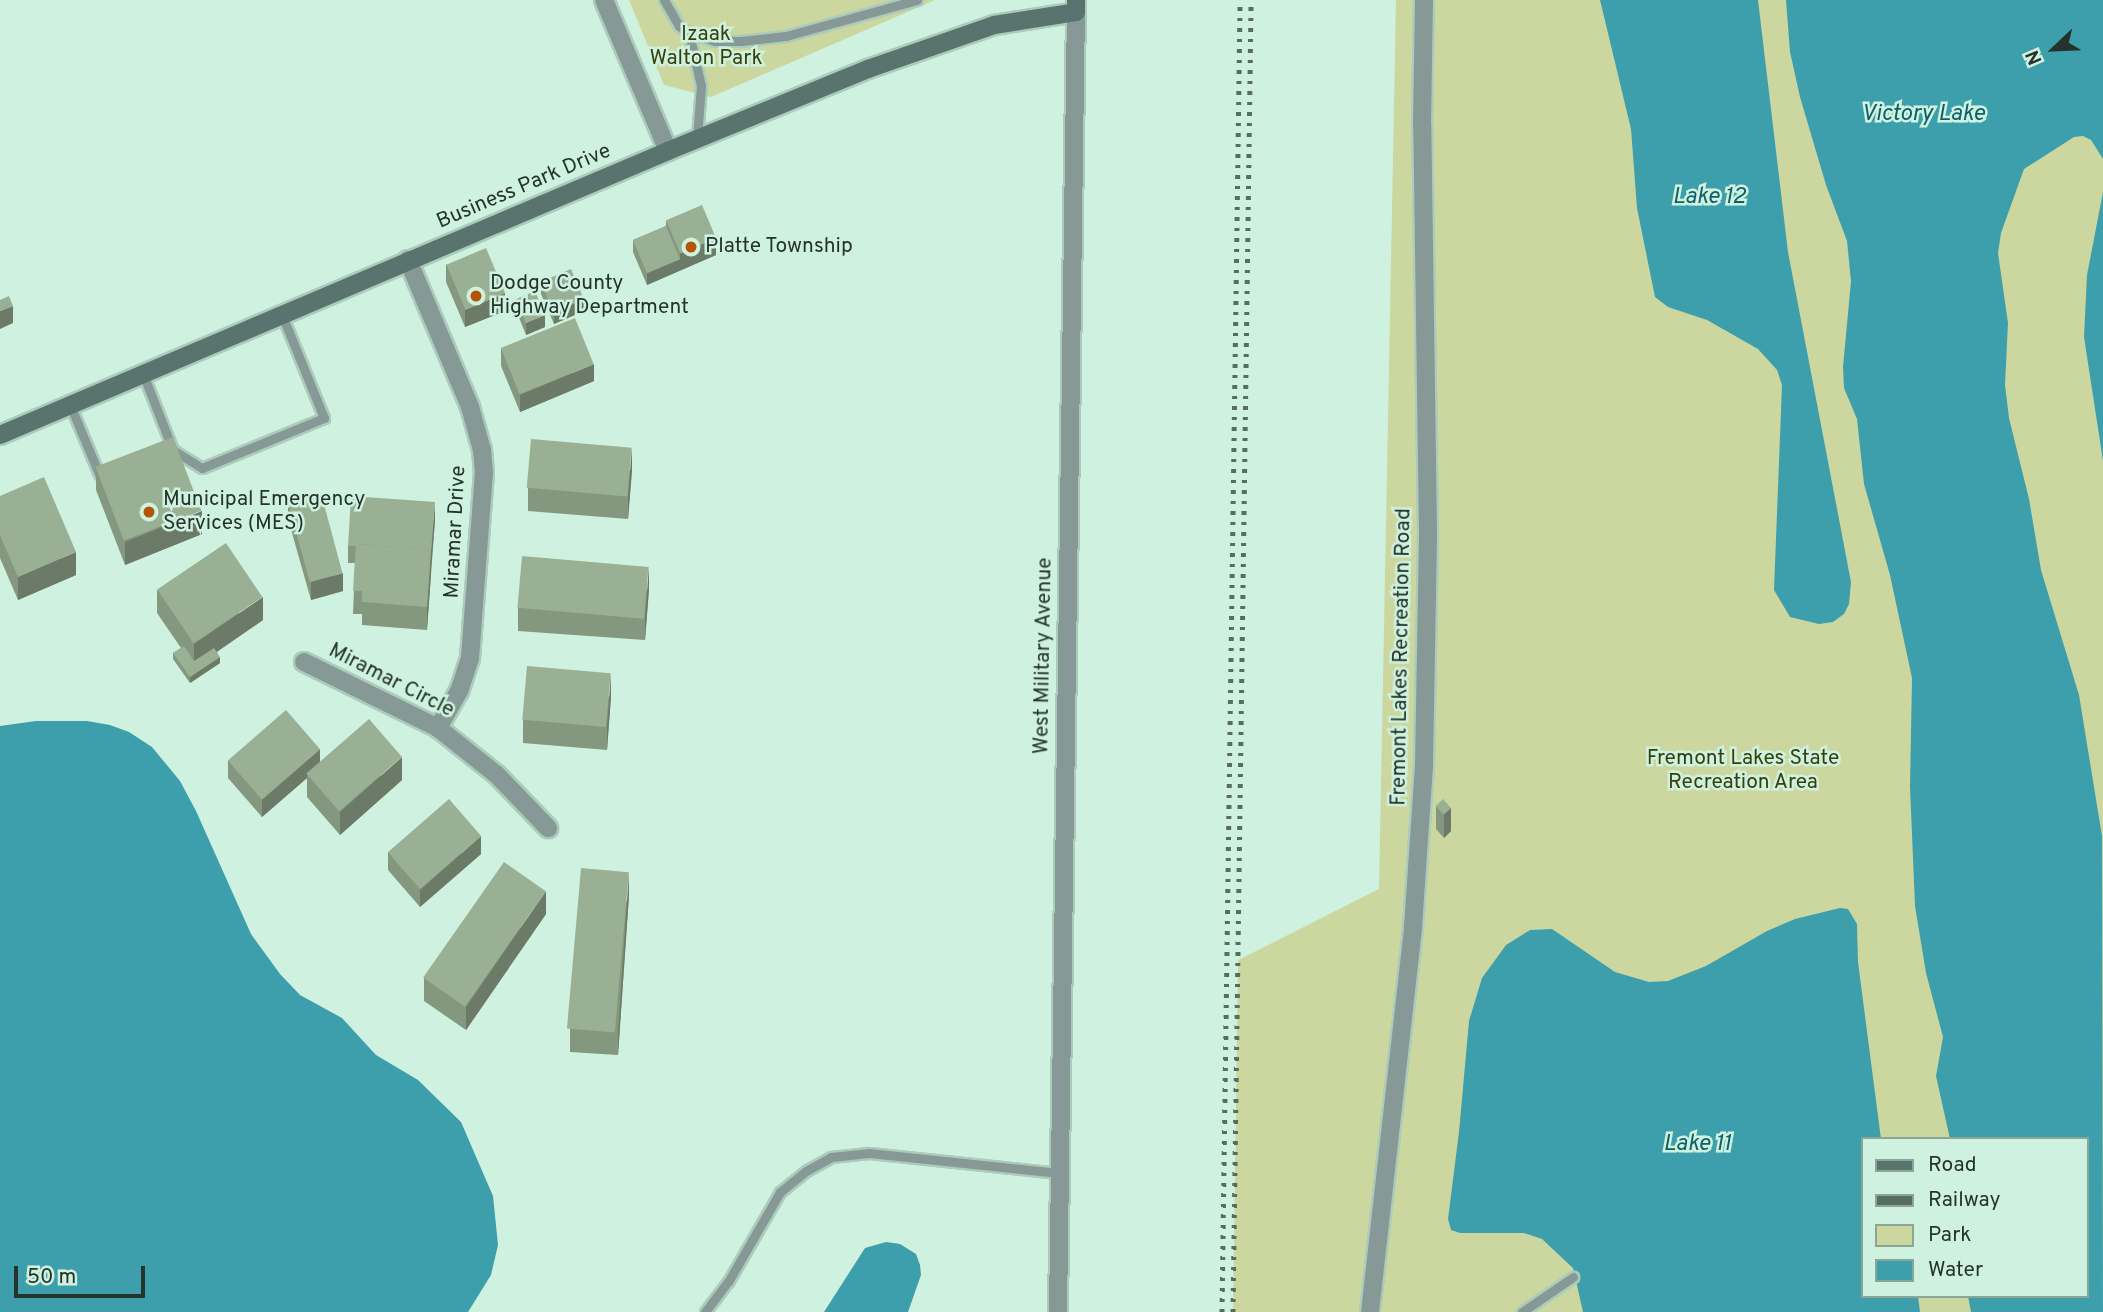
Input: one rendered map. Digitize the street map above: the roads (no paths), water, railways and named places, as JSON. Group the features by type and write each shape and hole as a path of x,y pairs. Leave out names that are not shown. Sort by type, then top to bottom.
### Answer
{"main road":[{"name":"Business Park Drive","path":"0,435 668,150 943,41 1018,19 1076,6"}],"street":[{"path":"604,0 668,150"},
{"name":"Fremont Lakes Recreation Road","path":"1370,1312 1409,976 1424,765 1428,533 1422,193 1423,0"},
{"name":"West Military Avenue","path":"1058,1312 1076,6"},
{"name":"Miramar Drive","path":"408,260 470,407 482,450 484,472 470,658 459,691 438,728"},
{"name":"Miramar Circle","path":"304,662 438,728 496,775 548,828"}],"lane":[{"path":"664,0 679,26 689,33 715,41 786,36 917,0"},
{"path":"689,33 701,86 697,139"},
{"path":"143,374 173,450 202,468 324,418 282,316"},
{"path":"71,405 99,474"},
{"path":"705,1312 728,1282 780,1192 806,1171 831,1157 869,1153 1059,1173"},
{"path":"1522,1312 1573,1277"}],"water":[{"name":"Lake 12","path":"1600,0 1758,0 1788,252 1851,582 1849,604 1844,614 1833,622 1819,624 1790,617 1774,590 1782,385 1777,370 1758,349 1707,320 1668,307 1655,297 1637,208 1631,129"},
{"name":"Victory Lake","path":"1786,0 2103,0 2103,159 2091,140 2083,136 2074,137 2024,169 2001,233 1998,253 2008,323 2005,385 2009,418 2029,499 2041,570 2079,695 2102,836 2103,1312 1971,1312 1968,1298 2089,1298 2089,1137 1950,1137 1936,1076 1943,1037 1926,973 1915,906 1910,787 1912,678 1890,575 1864,484 1857,419 1844,388 1843,367 1851,281 1847,241 1826,185 1800,97 1790,52"},
{"path":"2103,192 2103,461 2084,337 2087,275"},
{"path":"36,721 87,721 110,725 129,732 152,747 180,781 251,934 280,974 300,995 342,1018 376,1055 418,1080 461,1122 493,1196 498,1245 491,1275 468,1312 0,1312 0,726"},
{"name":"Lake 11","path":"1840,908 1848,909 1857,924 1858,962 1881,1137 1862,1137 1862,1298 1918,1298 1920,1312 1583,1312 1573,1268 1542,1239 1524,1233 1460,1233 1451,1230 1448,1219 1469,1021 1482,978 1506,945 1530,930 1552,929 1615,972 1649,982 1668,981 1706,966 1767,931 1795,919"},
{"path":"886,1242 900,1244 916,1254 920,1265 921,1275 908,1312 824,1312 865,1248"}],"railway":[{"path":"1222,1312 1240,0"},
{"path":"1233,1312 1251,0"}],"place":[{"name":"Platte Township","path":"691,247"},
{"name":"Dodge County Highway Department","path":"476,296"},
{"name":"Municipal Emergency Services (MES)","path":"149,512"}],"park label":[{"name":"Izaak Walton Park","path":"706,47"},
{"name":"Fremont Lakes State Recreation Area","path":"1743,771"}]}
